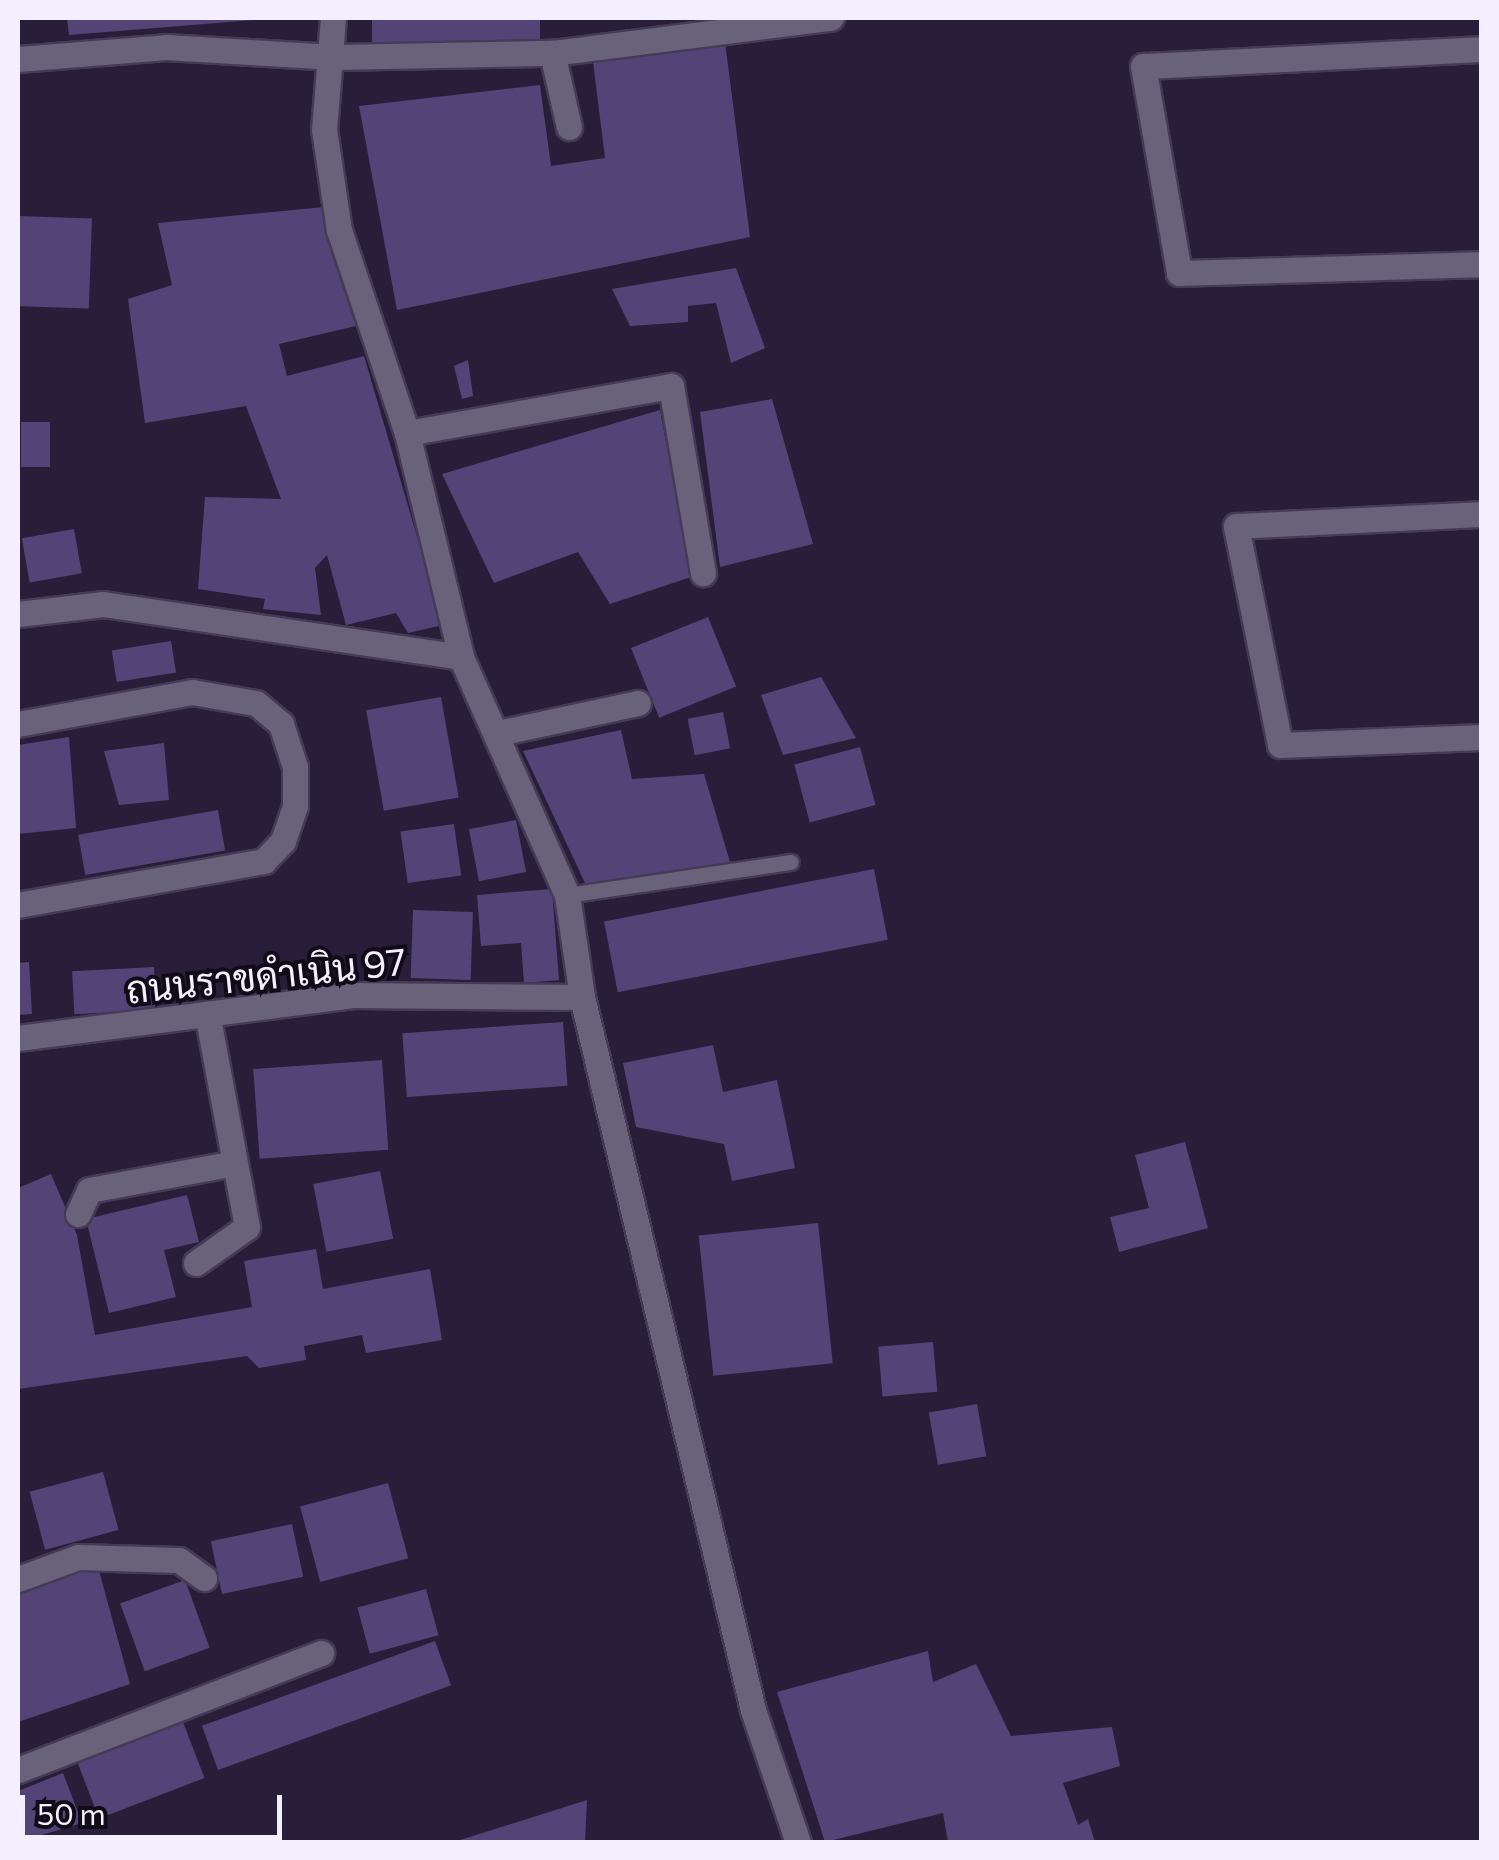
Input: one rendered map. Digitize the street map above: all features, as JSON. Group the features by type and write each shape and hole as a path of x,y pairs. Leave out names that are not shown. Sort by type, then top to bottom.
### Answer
{"street":[{"path":"332,18 334,57 324,129 339,230 406,433 461,656 567,895 582,997 753,1710 798,1842"},
{"path":"18,59 166,47 334,57 552,54 831,18"},
{"path":"1482,50 1142,66 1179,273 1482,264"},
{"path":"552,54 569,128"},
{"path":"406,433 671,386 702,573"},
{"path":"1482,514 1236,526 1280,745 1482,737"},
{"path":"18,614 102,604 461,656"},
{"path":"18,724 192,692 256,703 280,724 296,767 296,806 284,841 264,861 18,905"},
{"path":"498,734 638,703"},
{"name":"ถนนราขดำเนิน 97","path":"18,1038 353,995 582,997"},
{"path":"196,1263 246,1227 208,1014"},
{"path":"78,1214 89,1190 234,1163"},
{"path":"18,1579 78,1557 178,1560 204,1578"},
{"path":"18,1770 321,1654"}],"lane":[{"path":"567,895 791,862"}],"building":[{"path":"67,18 254,18 254,20 69,35"},
{"path":"372,18 540,18 540,42 372,42"},
{"path":"725,42 750,237 397,310 359,106 540,85 551,166 605,158 593,62"},
{"path":"324,207 356,326 279,344 287,376 364,356 443,625 408,633 396,613 346,625 327,555 315,568 321,615 263,609 265,599 198,589 205,497 281,499 246,406 145,423 128,299 172,285 158,223"},
{"path":"18,216 92,219 89,309 18,306"},
{"path":"736,268 765,348 731,363 716,303 688,306 688,322 630,326 612,289"},
{"path":"468,360 473,396 462,399 454,366"},
{"path":"772,399 813,544 720,567 700,412"},
{"path":"660,410 691,577 610,604 578,552 494,583 442,474"},
{"path":"21,422 50,422 50,467 21,467"},
{"path":"74,529 82,573 30,583 22,538"},
{"path":"708,617 736,687 659,718 631,648"},
{"path":"171,641 176,673 117,682 112,650"},
{"path":"821,677 856,738 783,755 761,695"},
{"path":"441,697 459,797 384,811 366,710"},
{"path":"723,712 730,748 695,755 688,719"},
{"path":"621,730 632,779 704,774 730,862 587,887 523,751"},
{"path":"69,737 76,828 18,834 18,745"},
{"path":"164,743 169,800 119,805 104,751"},
{"path":"860,747 876,805 810,823 794,765"},
{"path":"218,810 225,850 85,875 78,835"},
{"path":"516,820 526,872 479,881 469,829"},
{"path":"454,824 461,875 408,883 401,832"},
{"path":"874,869 888,940 618,992 604,921"},
{"path":"552,889 559,980 524,983 521,943 481,946 477,895"},
{"path":"413,910 473,912 471,980 411,978"},
{"path":"29,962 32,1014 18,1015 18,963"},
{"path":"154,967 156,1010 74,1014 72,971"},
{"path":"563,1022 567,1086 407,1097 402,1033"},
{"path":"713,1045 723,1092 777,1080 795,1168 732,1181 724,1144 636,1127 623,1063"},
{"path":"382,1060 388,1150 260,1159 253,1069"},
{"path":"1185,1142 1208,1228 1119,1252 1110,1217 1149,1208 1135,1155"},
{"path":"380,1171 393,1239 326,1252 313,1184"},
{"path":"51,1174 77,1235 95,1335 252,1307 244,1261 316,1249 323,1289 430,1269 442,1340 366,1353 362,1335 304,1346 306,1360 259,1368 247,1356 18,1389 18,1188"},
{"path":"187,1195 199,1242 164,1250 176,1297 109,1313 86,1219"},
{"path":"818,1223 833,1363 713,1376 699,1236"},
{"path":"933,1342 937,1392 883,1397 878,1347"},
{"path":"977,1404 986,1456 938,1465 929,1413"},
{"path":"103,1472 119,1530 45,1550 30,1492"},
{"path":"388,1483 408,1558 320,1582 300,1507"},
{"path":"292,1524 303,1577 222,1594 211,1541"},
{"path":"98,1567 130,1684 18,1722 18,1591"},
{"path":"185,1580 210,1648 145,1671 120,1604"},
{"path":"426,1589 438,1635 370,1654 357,1607"},
{"path":"435,1641 451,1685 218,1770 202,1726"},
{"path":"928,1651 933,1682 976,1664 1011,1736 1112,1727 1120,1766 1063,1783 1078,1825 1088,1819 1095,1842 948,1842 943,1813 825,1842 777,1692"},
{"path":"183,1722 205,1778 99,1819 78,1762"},
{"path":"63,1773 82,1823 18,1842 18,1791"},
{"path":"587,1800 585,1842 454,1842"}]}
